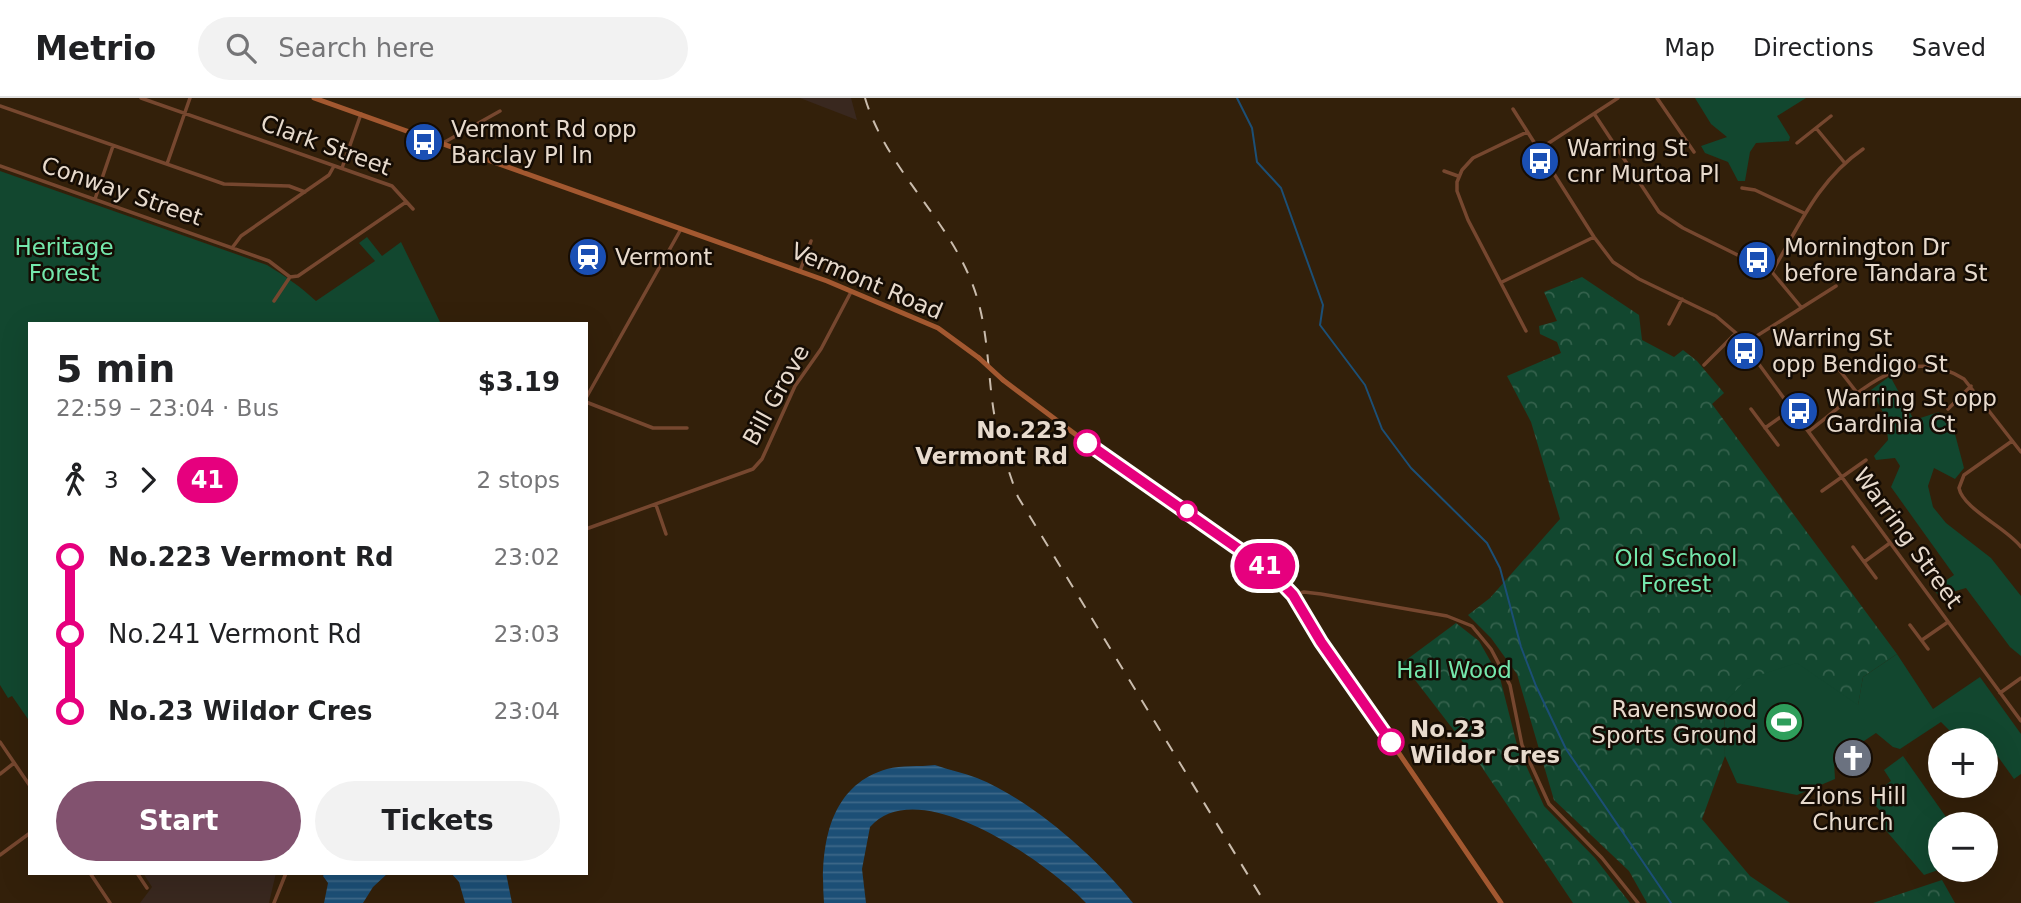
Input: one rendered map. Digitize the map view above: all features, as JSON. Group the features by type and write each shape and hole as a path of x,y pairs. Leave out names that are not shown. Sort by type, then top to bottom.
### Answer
{"street":[{"name":"Clark Street","path":"141,98 392,186 413,209"},
{"path":"167,164 190,98"},
{"name":"Vermont Road","path":"314,98 852,290 938,328 1087,443 1259,561 1293,595 1321,642 1501,903"},
{"path":"1538,150 1618,98"},
{"path":"1657,98 1694,152"},
{"path":"0,106 224,184 289,186 305,192"},
{"name":"Warring Street","path":"1513,109 1594,237 1625,271 1716,316 1735,333 2021,721"},
{"path":"443,143 500,111"},
{"path":"342,168 361,114"},
{"path":"1595,115 1659,212 1683,228 1772,272 1801,307"},
{"path":"1797,143 1831,116"},
{"path":"1816,128 1844,162"},
{"path":"1526,331 1460,201 1458,176 1473,159 1527,132"},
{"path":"94,199 113,146"},
{"path":"1772,272 1804,213 1824,183 1844,162 1863,149"},
{"name":"Conway Street","path":"0,166 272,262 290,277"},
{"path":"232,248 241,236 329,175 334,166"},
{"path":"1444,171 1458,176"},
{"path":"1742,188 1755,190 1804,213"},
{"path":"274,301 290,277 298,276 406,202"},
{"path":"588,396 681,228"},
{"path":"1502,282 1594,237"},
{"path":"800,271 811,241"},
{"path":"1744,344 1836,286"},
{"name":"Bill Grove","path":"588,528 746,472 758,464 802,374 821,349 852,290"},
{"path":"1670,324 1682,299"},
{"path":"1703,365 1735,333"},
{"path":"1834,363 1858,394"},
{"path":"1809,431 1885,374 1916,364 1951,371 1971,386 2021,452"},
{"path":"1948,409 1971,386"},
{"path":"588,401 653,428 687,428"},
{"path":"1765,428 1792,408"},
{"path":"1751,409 1778,445"},
{"path":"2012,441 1964,475 1959,488 1964,499 2009,533 2021,547"},
{"path":"1822,491 1866,460"},
{"path":"656,505 666,534"},
{"path":"1864,562 1890,543"},
{"path":"1853,547 1876,578"},
{"path":"1293,595 1304,592 1321,593 1447,616 1472,626 1490,649 1510,685 1522,745 1549,804 1602,858 1638,903"},
{"path":"1922,640 1948,622"},
{"path":"1910,625 1928,649"},
{"path":"2000,693 2021,678"},
{"path":"0,742 28,783"},
{"path":"0,774 14,763"},
{"path":"0,855 28,834"},
{"path":"91,875 110,903"},
{"path":"138,875 147,888"},
{"path":"274,903 285,875"}],"shaded area":[{"path":"800,98 851,98 857,120"},
{"path":"144,875 276,875 269,903 140,903 152,887"}],"green space":[{"path":"1695,98 1806,98 1777,116 1790,137 1789,141 1756,143 1750,152 1745,181 1738,181 1728,162 1705,153 1701,146 1727,137 1711,124"},
{"name":"Heritage Forest","path":"0,171 267,265 316,301 375,261 359,243 367,237 382,256 401,242 440,322 28,322 28,719 12,696 8,698 0,685"},
{"name":"Old School Forest","path":"1582,277 1639,315 1642,340 1674,357 1683,350 1697,361 1724,393 1712,404 1897,654 1863,677 1858,706 1724,703 1725,756 1702,819 1750,876 1790,903 1647,903 1629,871 1554,800 1517,674 1491,638 1468,615 1490,598 1560,519 1531,422 1507,376 1561,353 1557,342 1540,334 1539,326 1557,321 1544,292"},
{"path":"1890,376 1914,420 1939,412 1942,418 1951,419 1964,468 1955,479 1934,468 1928,486 1933,507 1946,523 1991,558 2021,596 2021,656 2010,647 1966,588 1939,596 1933,589 1954,575 1891,487 1900,466 1895,458 1876,460 1874,456 1888,440 1886,418 1871,390"},
{"name":"Hall Wood","path":"1456,623 1479,641 1500,678 1517,745 1544,806 1595,858 1630,903 1573,903 1479,763 1402,663"},
{"path":"1897,654 1933,709 1980,677 2021,734 2021,774 2014,779 1998,757 1998,728 1947,728 1941,722 1928,728 1900,749 1893,747 1876,733 1834,761 1835,779 1797,795 1737,783 1725,756 1724,703 1747,679 1797,663 1858,705 1863,677"},
{"path":"1903,756 1928,791 1928,798 1933,798 1943,812 1928,812 1928,874 1924,875 1877,820 1882,813 1869,798 1891,781 1884,770"},
{"path":"1943,882 1955,903 1873,903"}],"water":[{"path":"935,765 977,778 1041,815 1101,867 1133,903 1086,903 1044,867 982,829 950,816 919,810 892,813 870,827 862,869 866,903 824,903 826,842 840,805 851,790 867,777 887,769"},
{"path":"386,875 373,887 363,903 324,903 328,883 323,876"},
{"path":"453,875 506,875 512,903 465,903 459,882"}],"waterway":[{"path":"1237,98 1252,128 1257,162 1281,188 1323,305 1320,325 1365,385 1382,429 1411,468 1487,543 1500,568 1521,647 1566,749 1671,903"}],"railway":[{"path":"865,98 887,147 947,236 972,283 984,326 996,424 1018,497 1265,903"}],"bus line":[{"name":"41","path":"1087,443 1259,561 1283,583 1391,742"}],"place":[{"name":"Vermont Rd opp Barclay Pl In","path":"424,142"},
{"name":"Warring St cnr Murtoa Pl","path":"1540,161"},
{"name":"Vermont","path":"588,257"},
{"name":"Mornington Dr before Tandara St","path":"1757,260"},
{"name":"Warring St opp Bendigo St","path":"1745,351"},
{"name":"Warring St opp Gardinia Ct","path":"1799,411"},
{"name":"No.223 Vermont Rd","path":"1087,443"},
{"name":"Ravenswood Sports Ground","path":"1784,722"},
{"name":"No.23 Wildor Cres","path":"1391,742"},
{"name":"Zions Hill Church","path":"1853,758"}]}
